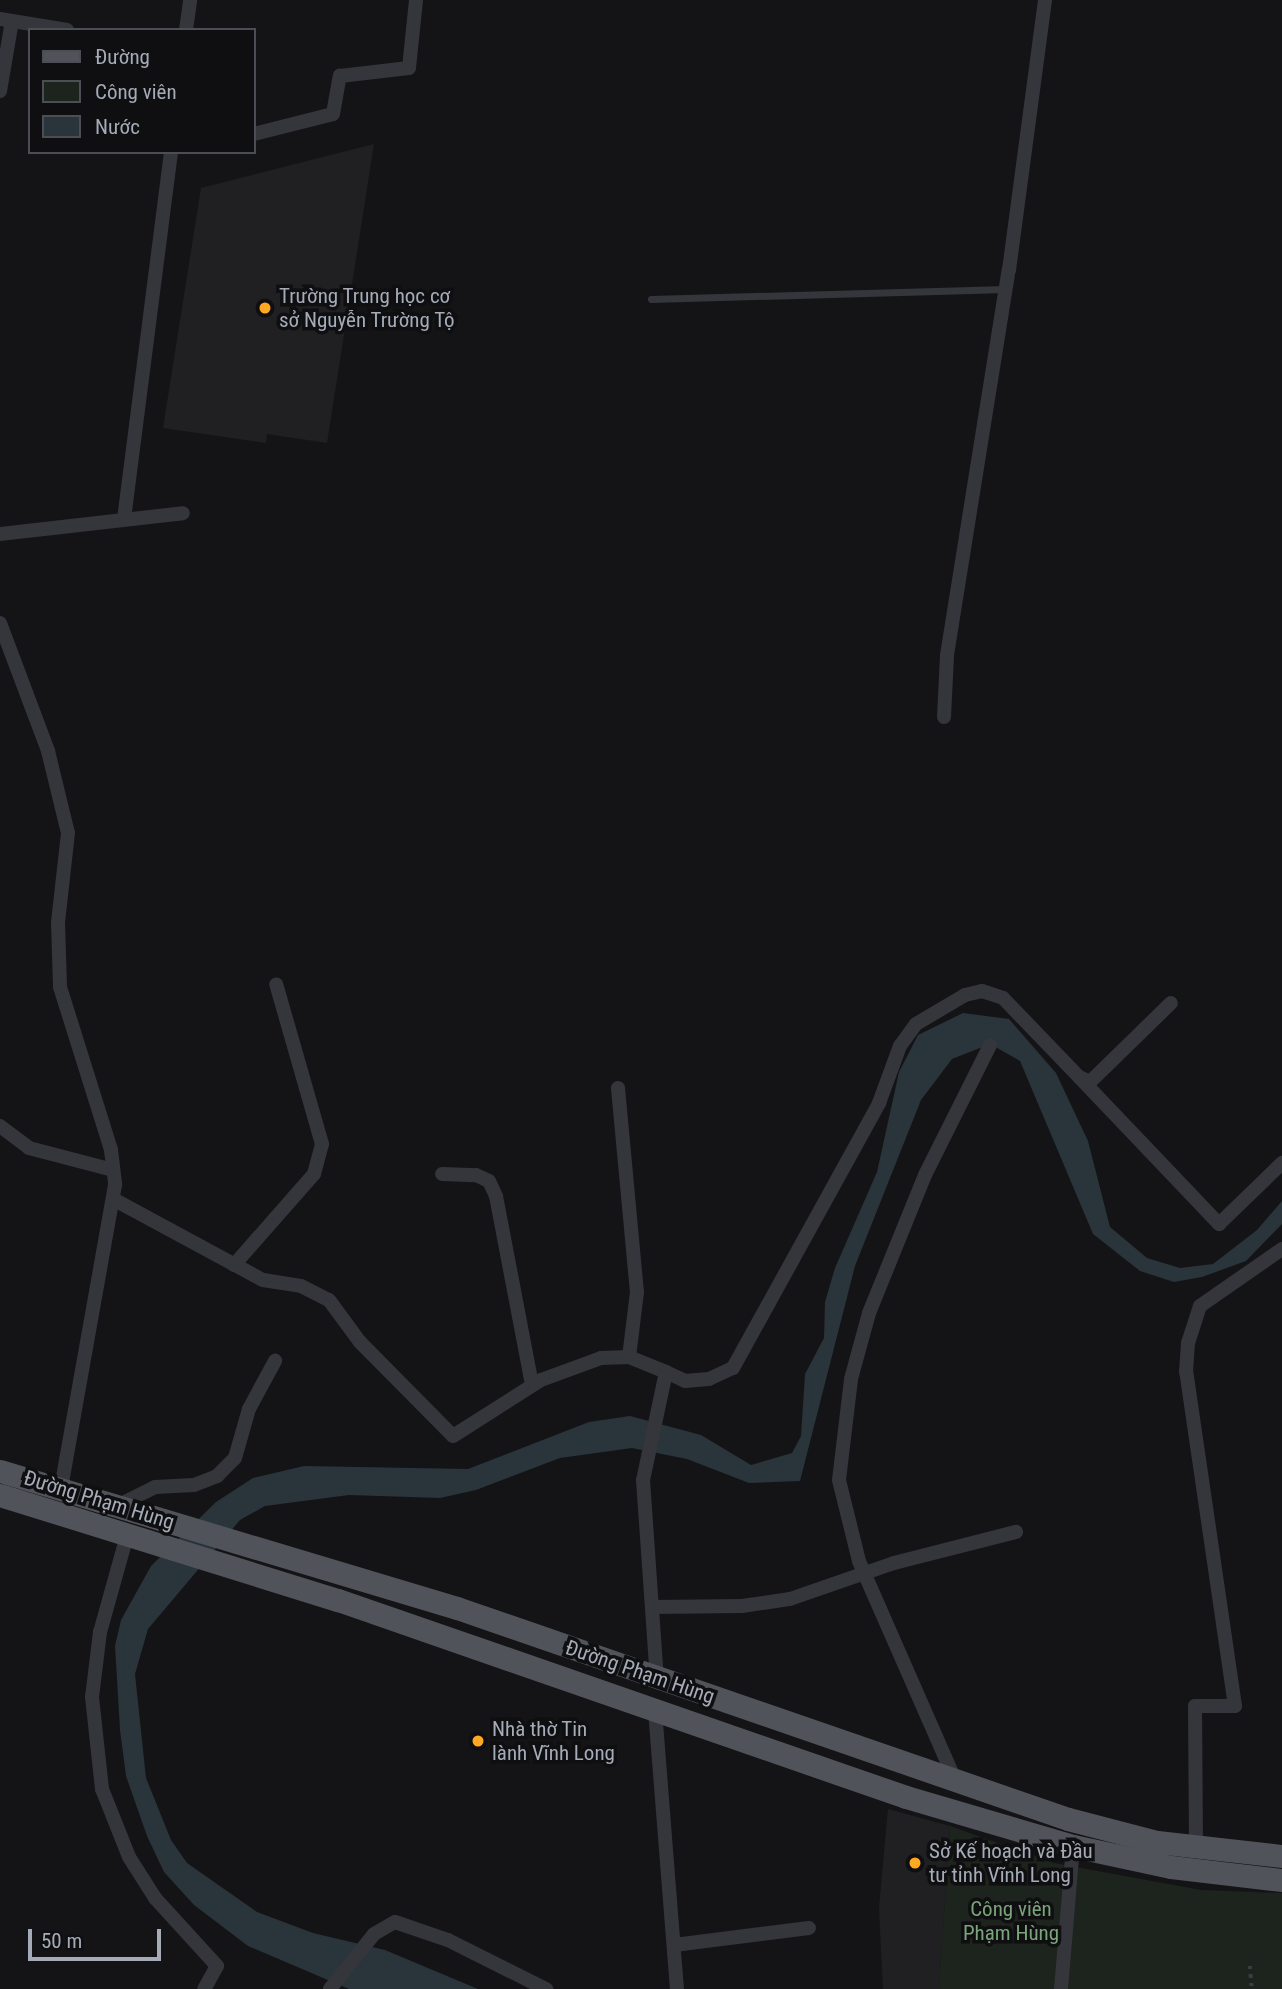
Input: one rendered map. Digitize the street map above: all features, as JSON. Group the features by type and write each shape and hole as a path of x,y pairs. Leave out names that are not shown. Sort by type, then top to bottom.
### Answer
{"main road":[{"name":"Đường Phạm Hùng","path":"0,1471 345,1577 457,1608 1068,1819 1196,1847 1282,1856"},
{"name":"Đường Phạm Hùng","path":"0,1495 128,1532 338,1600 906,1797 1073,1846 1171,1867 1282,1881"},
{"path":"906,1797 918,1769"}],"street":[{"path":"186,28 190,0"},
{"path":"256,133 333,114 340,76 409,68 416,0"},
{"path":"944,717 947,655 1006,289 1045,0"},
{"path":"0,91 6,20 54,28"},
{"path":"124,519 170,154"},
{"path":"0,534 183,513"},
{"path":"0,623 48,751 68,834 58,922 60,986 113,1170 113,1199 61,1489"},
{"path":"234,1265 314,1174 322,1144 276,984"},
{"path":"113,1199 263,1280 301,1286 329,1300 360,1342 453,1436 532,1385 601,1358 629,1357 685,1381 709,1379 733,1368 879,1103 900,1046 916,1024 965,995 982,991 1003,998 1219,1224 1282,1163"},
{"path":"1079,1077 1090,1082 1098,1077 1171,1003"},
{"path":"956,1782 865,1575 843,1510 839,1480 851,1379 892,1250 990,1045"},
{"path":"618,1088 637,1292 629,1357"},
{"path":"0,1126 29,1148 113,1170"},
{"path":"442,1174 476,1175 489,1181 496,1196 532,1385"},
{"path":"1196,1847 1195,1706 1235,1706 1187,1386 1188,1343 1200,1306 1275,1264 1282,1249"},
{"path":"117,1506 155,1487 194,1485 218,1476 235,1458 249,1409 275,1361"},
{"path":"657,1678 643,1480 666,1372"},
{"path":"128,1532 100,1632 92,1697 102,1788 129,1857 155,1898 217,1966 204,1989"},
{"path":"652,1607 742,1606 790,1599 1016,1532"},
{"path":"655,1710 677,1989"},
{"path":"1061,1989 1073,1846"},
{"path":"330,1989 374,1934 395,1922 546,1989"},
{"path":"674,1945 809,1928"}],"lane":[{"path":"651,299 1006,289"}],"path":[{"path":"1250,1966 1252,1989"}],"shaded area":[{"name":"Trường Trung học cơ sở Nguyễn Trường Tộ","path":"374,144 327,443 267,434 266,443 163,428 201,188"},
{"name":"Sở Kế hoạch và Đầu tư tỉnh Vĩnh Long","path":"888,1809 950,1826 939,1989 883,1989 879,1908"}],"green space":[{"name":"Công viên Phạm Hùng","path":"950,1826 1054,1863 1201,1890 1282,1893 1282,1989 939,1989"}],"water":[{"path":"963,1013 1009,1019 1056,1073 1088,1141 1110,1227 1147,1258 1180,1268 1213,1264 1257,1230 1282,1201 1282,1224 1246,1261 1202,1277 1174,1282 1140,1271 1093,1234 1020,1061 990,1044 952,1059 921,1100 855,1266 800,1481 749,1483 687,1459 632,1448 560,1458 476,1490 440,1498 349,1495 265,1506 240,1520 148,1629 135,1674 146,1778 171,1840 187,1863 257,1912 313,1933 385,1950 478,1989 349,1989 248,1946 194,1905 164,1872 147,1836 126,1776 120,1730 115,1646 121,1620 151,1566 216,1502 253,1478 304,1466 468,1469 589,1422 630,1416 701,1435 751,1465 792,1453 801,1436 805,1374 824,1338 825,1302 835,1268 877,1172 899,1072 918,1035"}],"place":[{"name":"Trường Trung học cơ sở Nguyễn Trường Tộ","path":"265,308"},
{"name":"Nhà thờ Tin lành Vĩnh Long","path":"478,1741"},
{"name":"Sở Kế hoạch và Đầu tư tỉnh Vĩnh Long","path":"915,1863"}]}
